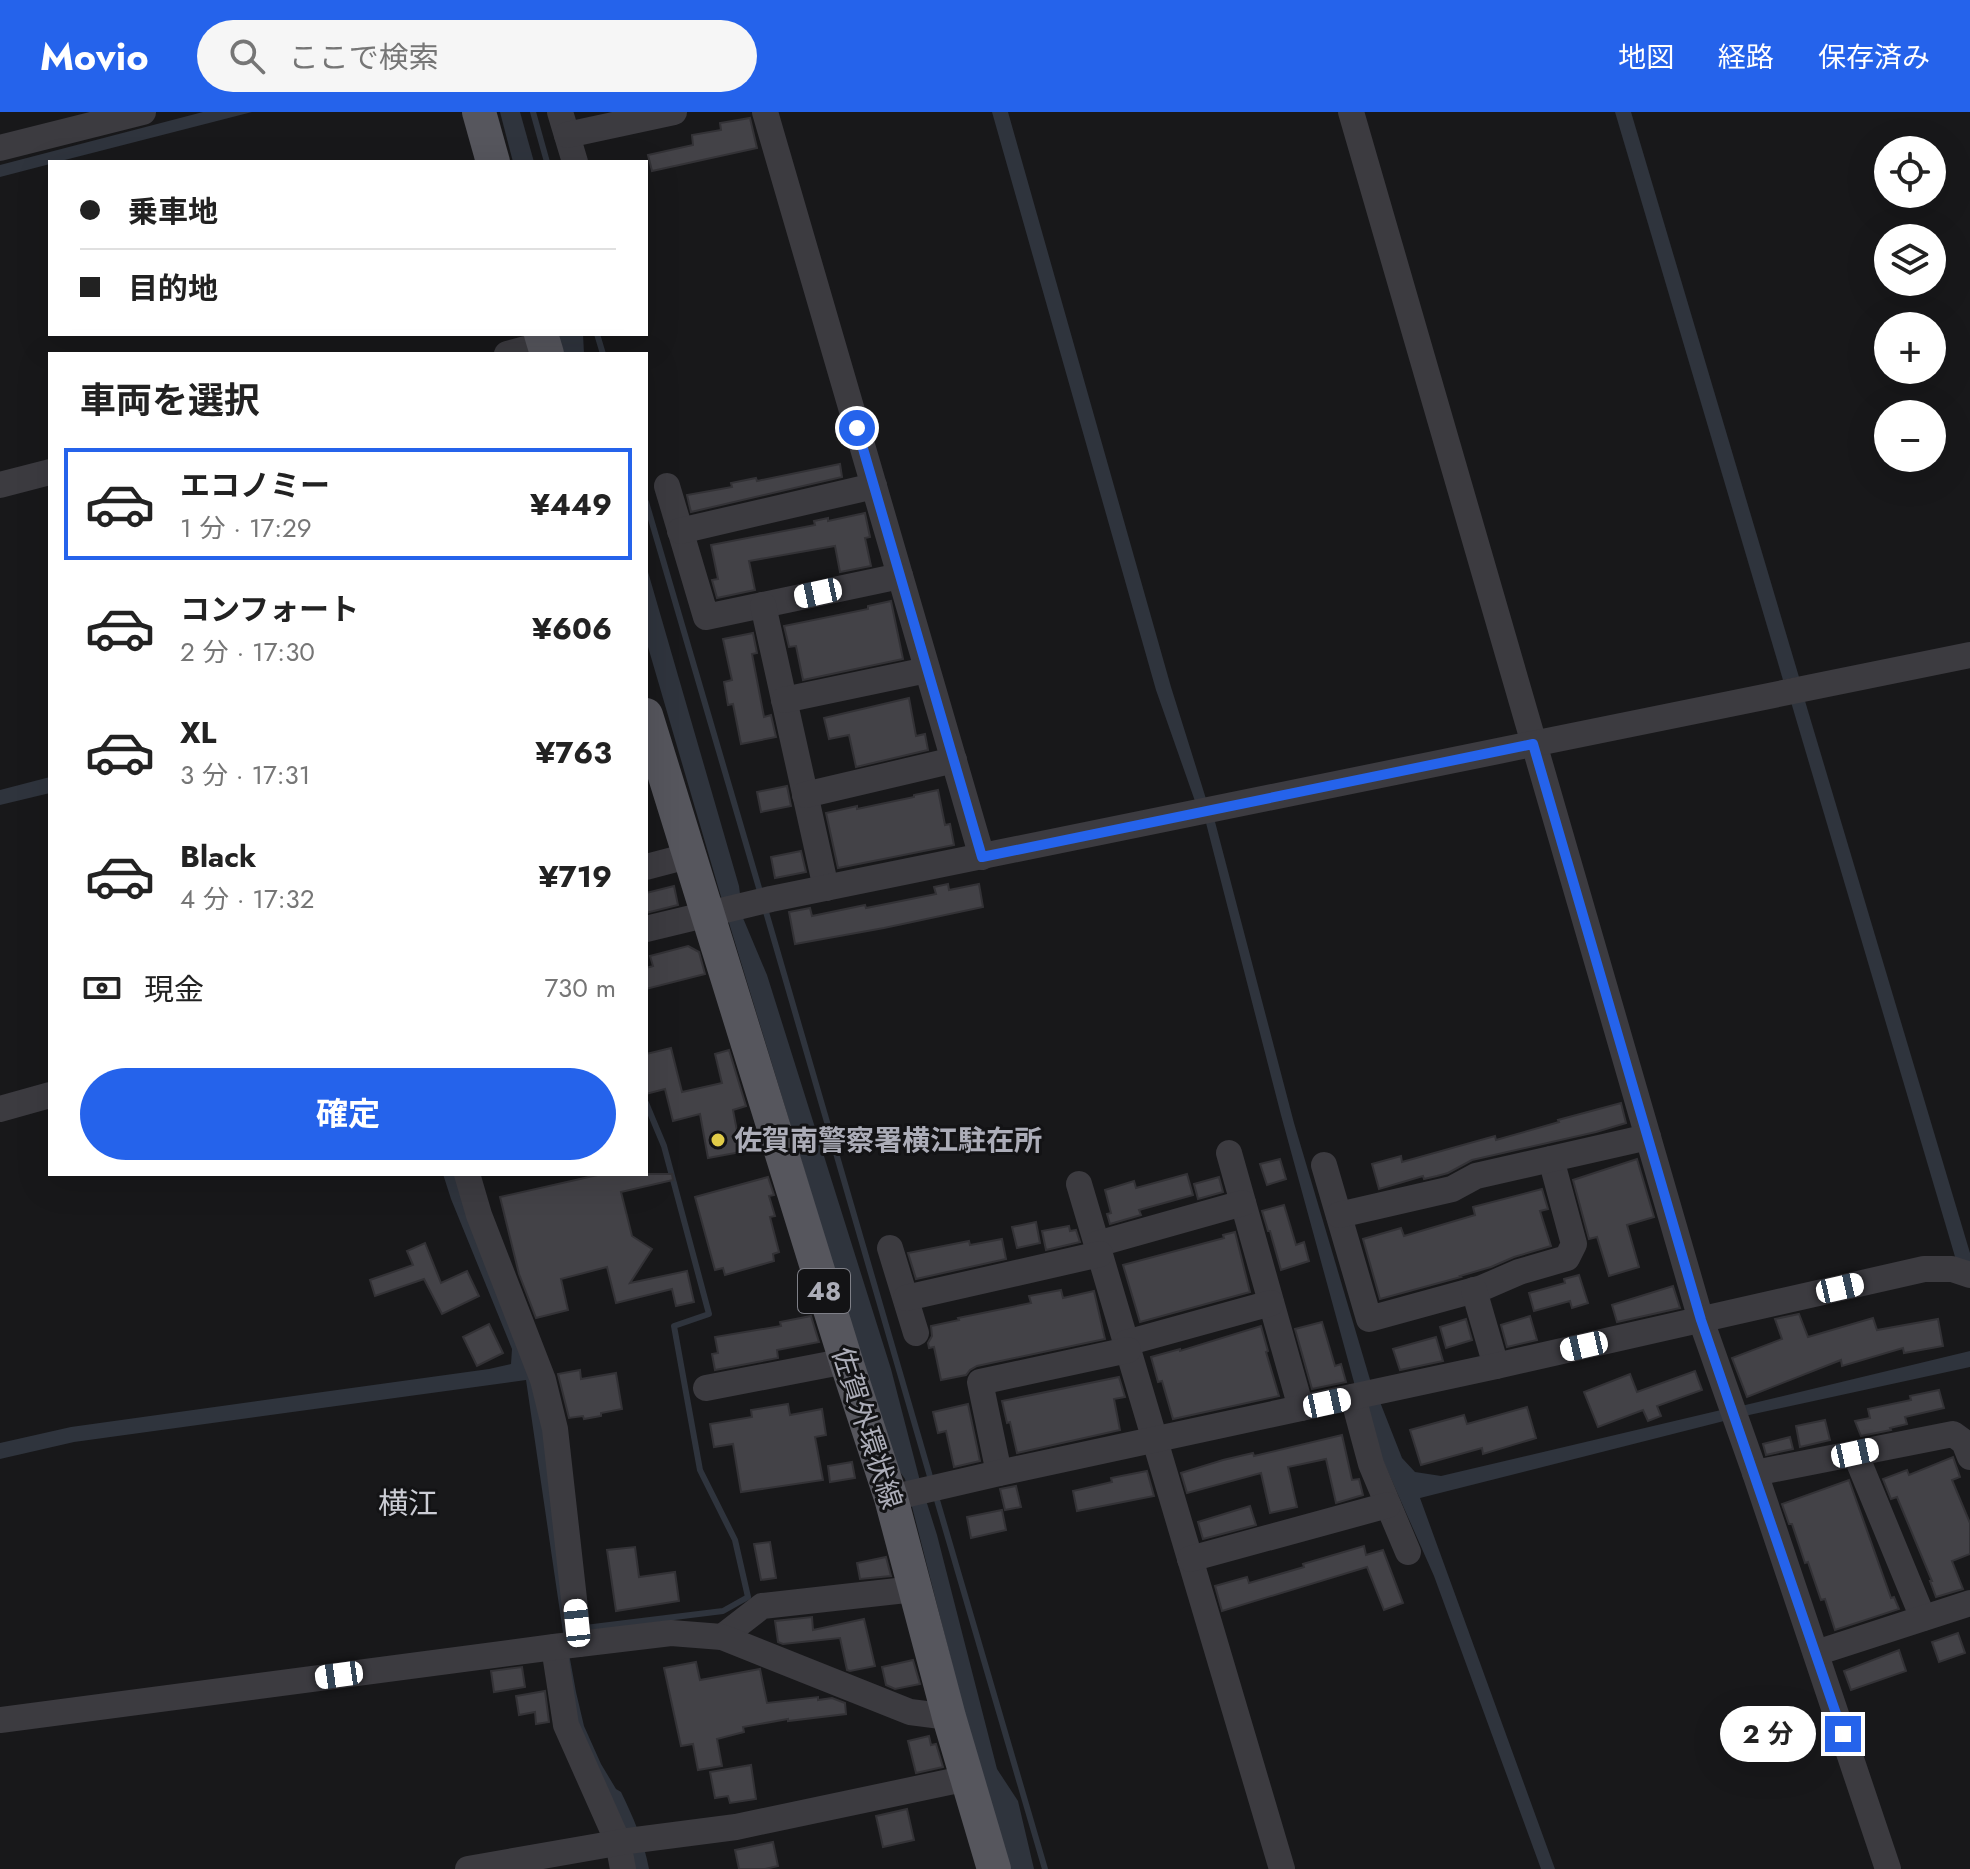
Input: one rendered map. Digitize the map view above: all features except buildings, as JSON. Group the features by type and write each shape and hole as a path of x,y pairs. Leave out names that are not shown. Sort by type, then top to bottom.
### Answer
{"main road":[{"path":"479,112 492,160"},
{"name":"佐賀外環状線","path":"648,730 652,760 710,913 846,1361 907,1494 915,1589 994,1869"}],"street":[{"path":"0,148 143,112"},
{"path":"574,160 563,124 674,112"},
{"path":"765,112 982,857"},
{"path":"1351,112 1701,1320 1888,1869"},
{"path":"514,352 544,344"},
{"path":"0,485 48,473"},
{"path":"667,486 706,617 900,576"},
{"path":"680,531 874,486"},
{"path":"763,605 826,888"},
{"path":"648,928 826,888 1970,655"},
{"path":"784,700 927,670"},
{"path":"805,795 954,760"},
{"path":"648,866 688,856"},
{"path":"0,1109 48,1096"},
{"path":"1339,1215 1452,1189 1476,1176 1648,1137"},
{"path":"1229,1153 1301,1408"},
{"path":"1324,1165 1369,1319 1474,1290 1567,1258 1574,1244 1551,1159"},
{"path":"468,1176 479,1215 543,1380 555,1429 572,1637 566,1725 628,1841 623,1869"},
{"path":"1079,1184 1282,1869"},
{"path":"906,1298 1098,1249 1243,1203"},
{"path":"890,1248 916,1333"},
{"path":"907,1494 1924,1269 1952,1269 1970,1275"},
{"path":"1474,1290 1496,1366"},
{"path":"999,1473 980,1382 1127,1346 1271,1303"},
{"path":"706,1388 846,1361"},
{"path":"1353,1397 1371,1464 1408,1552"},
{"path":"1755,1473 1953,1434 1964,1442 1970,1457"},
{"path":"1855,1453 1923,1618"},
{"path":"1190,1559 1388,1505"},
{"path":"722,1637 762,1606 915,1589"},
{"path":"1816,1653 1970,1603"},
{"path":"0,1720 572,1637 671,1633 722,1637 910,1712 949,1717"},
{"path":"468,1869 628,1841 736,1827 968,1778"}],"shaded area":[{"path":"203,112 252,112 65,160 48,160 48,165 0,177 0,165"},
{"path":"500,112 520,112 533,160 512,160"},
{"path":"992,112 1008,112 1171,687 1207,802 1196,804 1156,690"},
{"path":"1615,112 1631,112 1799,677 1783,680"},
{"path":"558,336 583,336 584,352 562,352"},
{"path":"648,572 739,886 743,918 767,975 891,1369 997,1769 1018,1801 1034,1869 1010,1869 971,1739 905,1479 893,1462 648,647"},
{"path":"1805,701 1970,1253 1970,1265 1956,1260 1791,702"},
{"path":"48,778 48,793 0,805 0,790"},
{"path":"1214,818 1294,1123 1371,1383 1355,1386 1205,819"},
{"path":"444,1176 455,1176 533,1380 544,1424 566,1637 584,1726 601,1764 630,1811 649,1869 633,1869 577,1728 526,1380 74,1442 0,1459 0,1443 71,1427 511,1364 512,1349"},
{"path":"1970,1351 1970,1367 1740,1417 1737,1407"},
{"path":"1380,1402 1402,1458 1415,1472 1441,1476 1721,1410 1724,1421 1420,1498 1555,1869 1541,1869 1434,1576 1381,1456 1364,1406"}],"waterway":[{"path":"533,112 546,160"},
{"path":"598,336 602,352"},
{"path":"648,509 759,888"},
{"path":"766,912 931,1480"},
{"path":"585,1628 723,1611 748,1597 735,1540 700,1470 674,1326 709,1314 664,1146 648,1108"},
{"path":"937,1500 1045,1869"}],"place":[{"name":"佐賀南警察署横江駐在所","path":"718,1140"}],"district":[{"name":"横江","path":"408,1503"}],"route":[{"path":"857,428 982,857 1533,744 1701,1320 1843,1734"}]}
